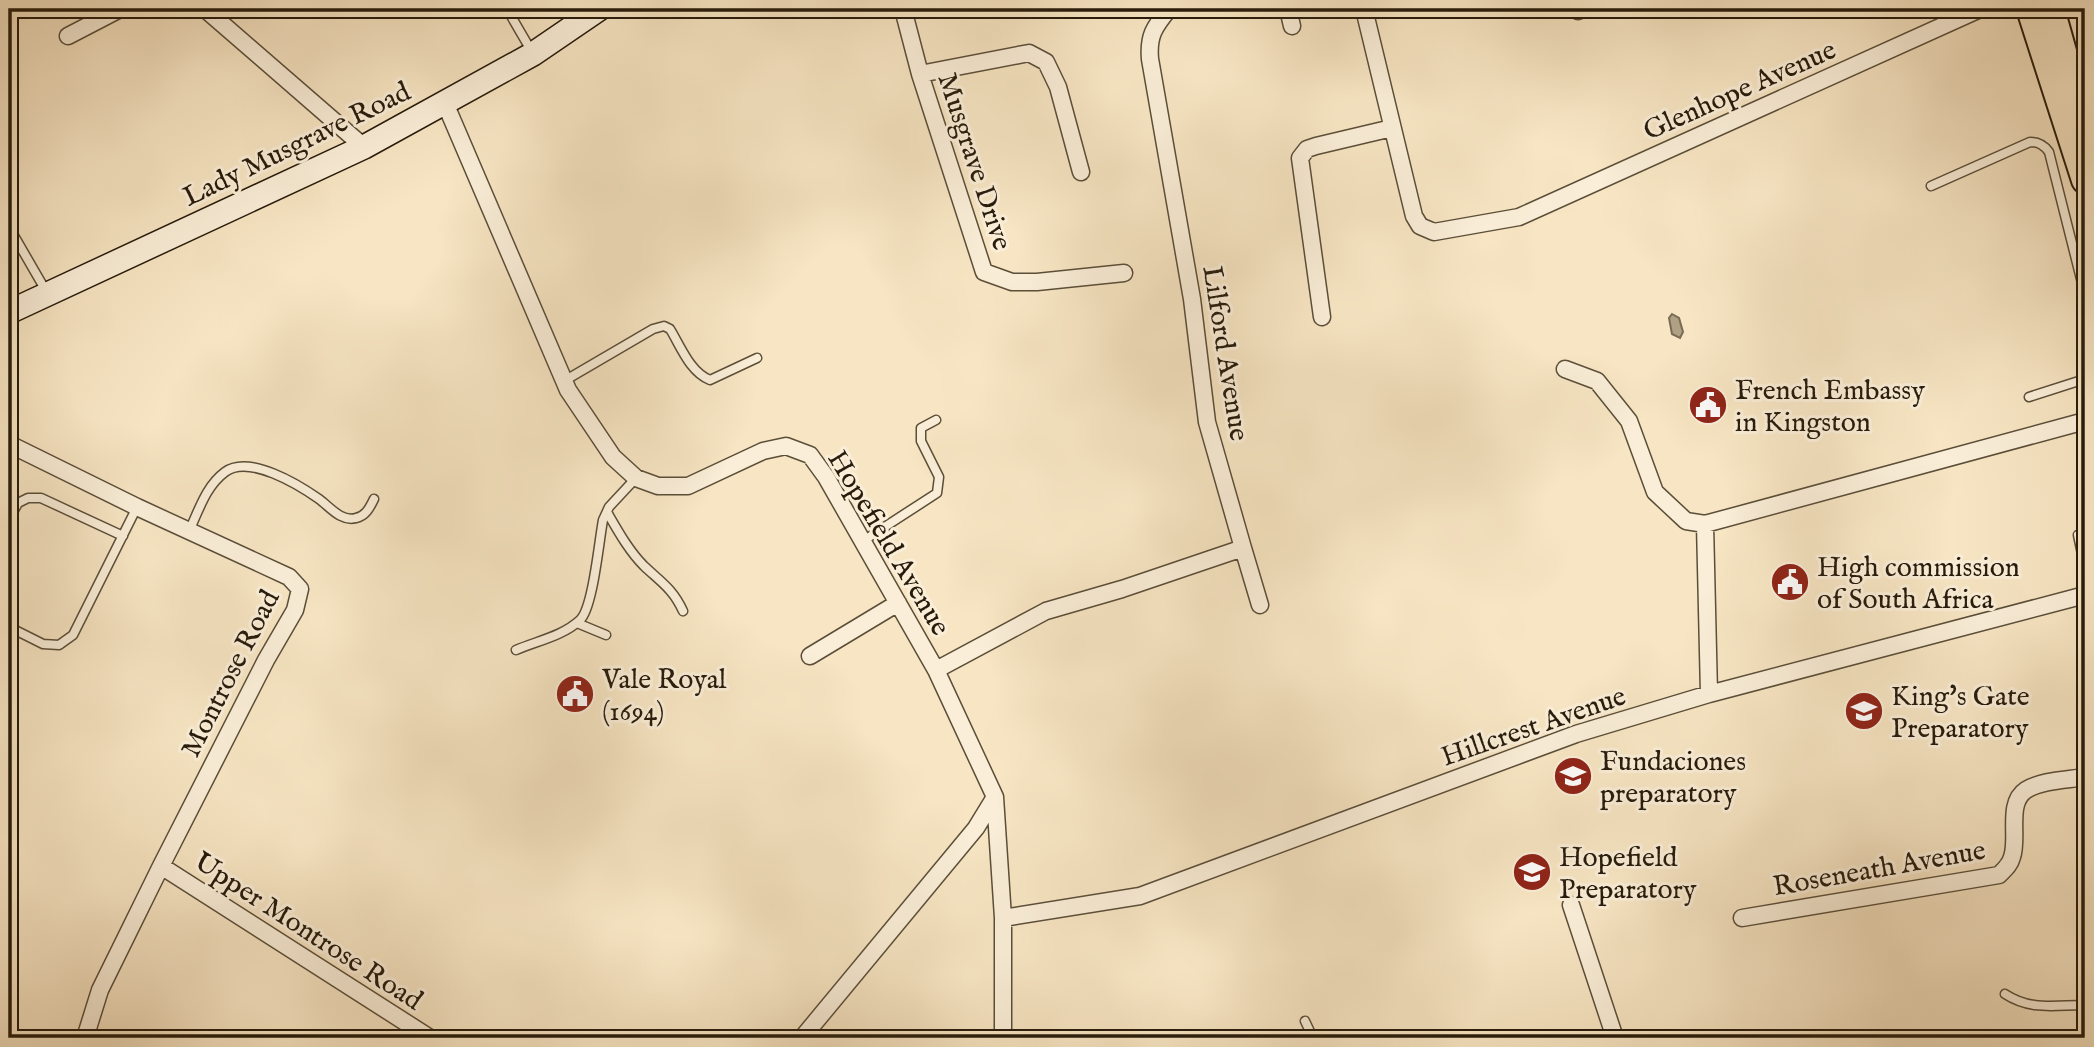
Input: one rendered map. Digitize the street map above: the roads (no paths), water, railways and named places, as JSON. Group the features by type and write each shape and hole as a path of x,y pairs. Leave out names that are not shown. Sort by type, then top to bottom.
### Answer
{"main road":[{"name":"Lady Musgrave Road","path":"9,312 364,147 533,54 599,9"},
{"path":"2030,9 2085,180"},
{"path":"2051,9 2085,118"}],"street":[{"path":"68,36 120,9"},
{"path":"205,9 364,147"},
{"name":"Musgrave Drive","path":"903,9 920,74 984,272 1012,282 1124,273"},
{"name":"Lilford Avenue","path":"1169,9 1148,42 1150,59 1192,299 1207,422 1260,605"},
{"path":"1288,9 1292,26"},
{"path":"1322,317 1300,158 1307,149 1392,128 1364,9"},
{"name":"Glenhope Avenue","path":"1392,128 1414,216 1420,226 1434,232 1519,218 1980,9"},
{"path":"920,74 1029,53 1046,62 1058,88 1081,172"},
{"path":"445,103 568,390 613,457 636,478"},
{"path":"1565,369 1597,381 1629,421 1655,492 1686,521 1705,524 2085,421"},
{"name":"Montrose Road","path":"9,444 289,577 300,589 295,610 266,660 100,990 85,1038"},
{"name":"Hopefield Avenue","path":"636,478 658,486 688,486 763,452 786,446 810,455 827,477 936,670 995,797 1003,918 1003,1038"},
{"path":"1705,524 1709,694"},
{"path":"936,670 1046,611 1122,589 1243,548"},
{"name":"Hillcrest Avenue","path":"1003,918 1140,896 1576,734 1709,694 2085,595"},
{"path":"810,656 898,603"},
{"name":"Roseneath Avenue","path":"1742,918 1999,874 2010,864 2013,855 2017,800 2026,790 2046,783 2085,777"},
{"path":"802,1038 976,828 995,797"},
{"name":"Upper Montrose Road","path":"161,866 430,1038"},
{"path":"1571,905 1615,1038"}],"lane":[{"path":"507,9 533,54"},
{"path":"2084,9 2085,14"},
{"path":"1931,186 2030,142 2037,142 2049,152 2082,266 2085,295"},
{"path":"9,227 48,294"},
{"path":"564,381 653,328 664,326 670,329 693,369 710,380 757,358"},
{"path":"2029,397 2085,379"},
{"path":"863,541 937,493 939,477 921,441 921,428 936,420"},
{"path":"190,531 207,491 226,471 239,466 255,467 272,473 321,500 342,516 356,518 366,513 374,499"},
{"path":"516,650 555,635 583,618 589,602 598,543 607,512 636,478"},
{"path":"12,514 18,503 28,498 41,498 123,536"},
{"path":"9,627 43,644 59,645 73,635 137,507"},
{"path":"607,512 628,547 644,566 674,593 683,611"},
{"path":"2078,535 2084,552 2085,568"},
{"path":"577,623 606,635"},
{"path":"2005,994 2020,1003 2036,1006 2085,1005"},
{"path":"1305,1021 1313,1038"}],"place":[{"name":"French Embassy in Kingston","path":"1708,405"},
{"name":"High commission of South Africa","path":"1790,582"},
{"name":"Vale Royal (1694)","path":"575,694"},
{"name":"King's Gate Preparatory","path":"1864,711"},
{"name":"Fundaciones preparatory","path":"1573,776"},
{"name":"Hopefield Preparatory","path":"1532,872"}]}
